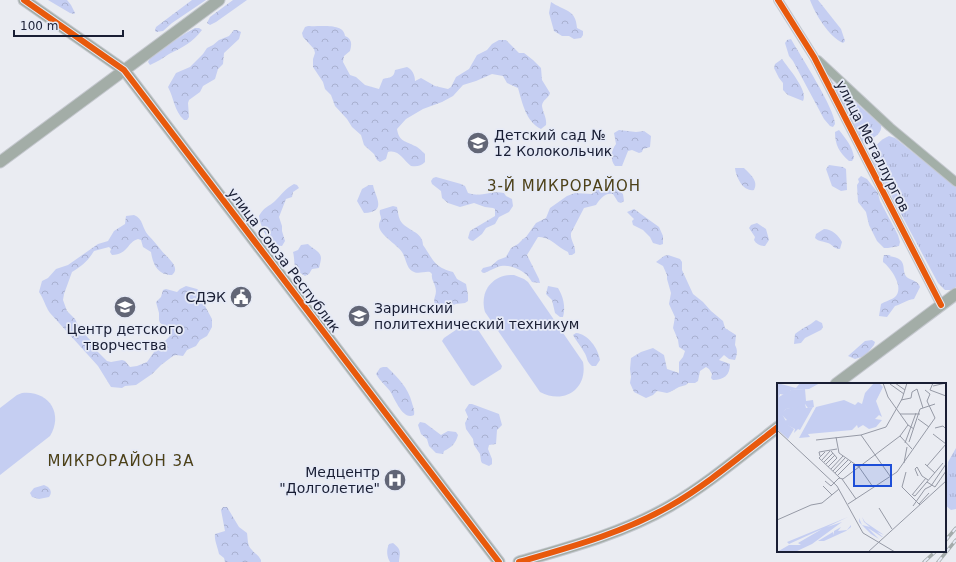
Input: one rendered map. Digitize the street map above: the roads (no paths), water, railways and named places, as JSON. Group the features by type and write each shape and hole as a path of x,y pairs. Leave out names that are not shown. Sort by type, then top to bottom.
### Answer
{"street":[{"name":"улица Союза Республик","path":"24,0 124,70 499,562"},
{"path":"0,162 219,0"},
{"name":"улица Металлургов","path":"778,0 814,57 941,305"},
{"name":"улица Металлургов","path":"814,57 890,127 956,182"},
{"path":"837,383 956,294"},
{"path":"519,562 591,541 636,523 669,507 690,494 777,428"}],"railway":[{"path":"946,540 956,528"},
{"path":"938,562 956,540"},
{"path":"924,562 935,552"}],"place":[{"name":"Детский сад № 12 Колокольчик","path":"478,143"},
{"name":"СДЭК","path":"241,297"},
{"name":"Центр детского творчества","path":"125,307"},
{"name":"Заринский политехнический техникум","path":"359,316"},
{"name":"Медцентр \"Долголетие\"","path":"395,480"}],"district":[{"name":"3-Й МИКРОРАЙОН","path":"564,186"},
{"name":"МИКРОРАЙОН 3А","path":"121,461"}]}
